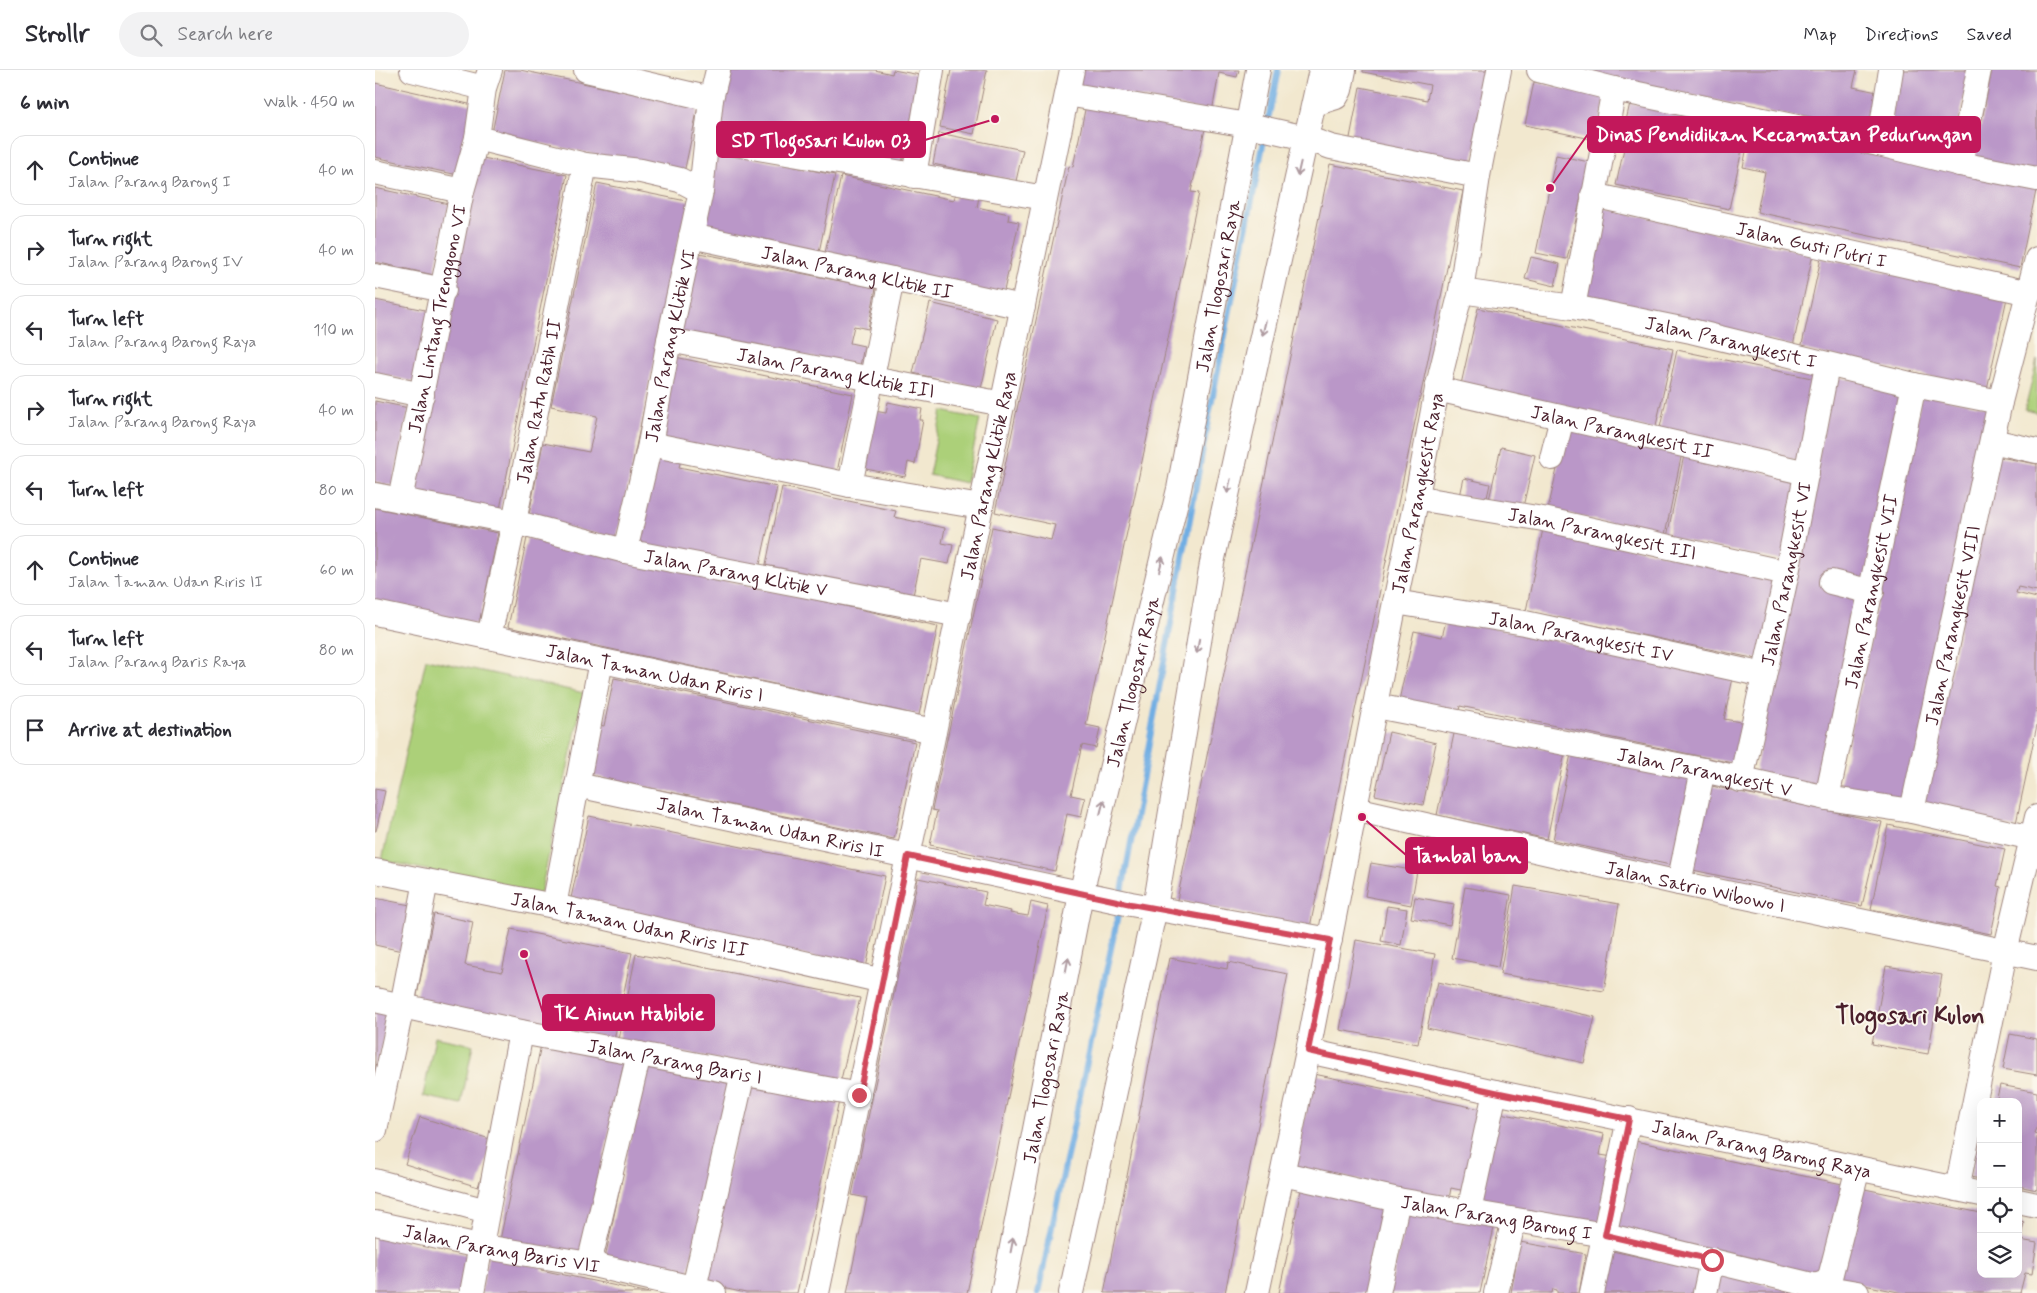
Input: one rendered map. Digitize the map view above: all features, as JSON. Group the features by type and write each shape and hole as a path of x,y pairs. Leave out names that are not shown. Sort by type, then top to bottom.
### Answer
{"street":[{"path":"412,70 487,79"},
{"path":"585,70 711,99"},
{"name":"Jalan Parang Klitik VI","path":"625,551 650,444 669,340 701,191 711,99 718,70"},
{"path":"914,176 932,70"},
{"name":"Jalan Parang Klitik Raya","path":"817,1293 1072,70"},
{"name":"Jalan Tlogosari Raya","path":"1003,1293 1086,895 1179,489 1250,126 1258,70"},
{"path":"1071,1293 1155,908 1211,563 1303,137 1314,104 1321,70"},
{"path":"1314,104 1336,97 1340,90 1344,70"},
{"name":"Jalan Parangkesit Raya","path":"1355,809 1437,388 1461,291 1478,176 1499,70"},
{"path":"1539,70 1614,89 2037,179"},
{"path":"1879,144 1891,70"},
{"path":"1960,164 1979,70"},
{"name":"Jalan Lintang Trenggono VI","path":"400,500 462,190 477,138 487,79"},
{"path":"1573,307 1614,89"},
{"path":"1067,94 1250,126 1303,137 1331,147 1478,176"},
{"path":"477,138 585,165 641,171 680,180 701,191"},
{"path":"707,139 1045,198"},
{"name":"Jalan Ratu Ratih II","path":"489,637 514,522 585,165"},
{"path":"375,172 462,190"},
{"name":"Jalan Gusti Putri I","path":"1593,195 2029,293"},
{"name":"Jalan Parang Klitik II","path":"691,236 1023,307"},
{"name":"Jalan Parangkesit VIII","path":"1912,811 2000,402 2037,260"},
{"path":"375,276 443,290"},
{"path":"849,485 892,279"},
{"name":"Jalan Parangkesit I","path":"1461,291 1573,307 1691,331 1914,386 2000,402"},
{"name":"Jalan Parang Klitik III","path":"669,340 1003,404"},
{"name":"Jalan Parangkesit VI","path":"1741,780 1787,573 1827,366"},
{"path":"375,385 422,395"},
{"name":"Jalan Parangkesit VII","path":"1827,798 1914,386"},
{"name":"Jalan Parangkesit II","path":"1437,388 1807,473"},
{"path":"1553,458 1562,418"},
{"path":"1993,441 2037,450"},
{"path":"650,444 849,485 981,506"},
{"name":"Jalan Parang Klitik V","path":"375,495 514,522 625,551 959,615"},
{"name":"Jalan Parangkesit III","path":"1417,496 1435,501 1543,519 1787,573"},
{"path":"1831,582 1872,592"},
{"name":"Jalan Parangkesit IV","path":"1395,602 1525,623 1764,675"},
{"name":"Jalan Taman Udan Riris I","path":"375,613 934,731"},
{"path":"554,906 601,661"},
{"name":"Jalan Parangkesit V","path":"1375,706 1703,770 1827,798 2036,831"},
{"path":"1679,882 1703,770"},
{"name":"Jalan Taman Udan Riris II","path":"577,785 1086,895 1330,940"},
{"path":"1257,1293 1308,1051 1355,809"},
{"name":"Jalan Satrio Wibowo I","path":"1355,809 1679,882 2037,958"},
{"path":"1957,1188 2005,952 2036,831"},
{"name":"Jalan Taman Udan Riris III","path":"375,871 554,906 883,981"},
{"path":"375,1130 402,1006 426,881"},
{"name":"Jalan Parang Baris I","path":"375,1000 521,1032 859,1095"},
{"path":"472,1293 479,1246 521,1032"},
{"name":"Jalan Parang Barong Raya","path":"1308,1051 1977,1193"},
{"path":"589,1264 639,1054"},
{"path":"704,1291 743,1073"},
{"path":"1469,1211 1495,1092"},
{"path":"1592,1293 1629,1119"},
{"path":"1815,1290 1829,1280 1858,1168"},
{"name":"Jalan Parang Barong I","path":"1283,1174 1398,1200 1605,1235 1712,1260 1815,1290 1857,1293"},
{"path":"375,1181 487,1211"},
{"path":"1379,1293 1398,1200"},
{"path":"2022,1202 2037,1205"},
{"path":"1496,1293 1514,1220"},
{"name":"Jalan Parang Baris VII","path":"375,1223 479,1246 589,1264 704,1291"},
{"path":"1705,1293 1712,1260"}],"green space":[{"path":"2037,360 2037,413 2025,410"},
{"path":"942,411 980,419 966,483 929,475"},
{"path":"426,659 584,693 540,895 382,860"},
{"path":"435,1037 473,1045 461,1104 423,1096"}],"building":[{"path":"505,70 520,70 698,107 684,173 492,133"},
{"path":"729,70 875,70 892,74 893,70 920,75 901,168 874,163 876,156 748,131 746,138 716,132"},
{"path":"951,70 987,70 974,134 940,127"},
{"path":"1080,70 1239,70 1237,77 1219,73 1212,112 1077,85"},
{"path":"1363,70 1491,70 1471,171 1348,148 1360,87 1427,100 1430,85 1363,72"},
{"path":"1573,70 1857,70 1853,87 1882,93 1873,134"},
{"path":"1900,70 1970,70 1952,154 1886,140"},
{"path":"1992,70 2037,70 2037,176 1973,164"},
{"path":"1534,82 1605,97 1596,140 1525,125"},
{"path":"375,83 473,105 458,175 375,157"},
{"path":"1630,103 1747,127 1729,209 1616,185 1625,144 1621,143"},
{"path":"1086,105 1205,129 1191,192 1199,193 1086,725 1100,728 1096,748 1082,745 1071,795 1085,798 1081,817 1067,814 1055,871 930,845 937,811 932,810 992,527 1051,540 1055,525 995,512 1069,166 1073,167"},
{"path":"1751,126 2037,186 2020,268 1757,212 1765,172 1743,167"},
{"path":"939,133 1023,150 1016,181 933,164"},
{"path":"716,145 742,156 835,175 818,257 697,232"},
{"path":"1556,155 1589,162 1567,259 1536,253"},
{"path":"478,157 567,175 499,514 409,496"},
{"path":"1330,164 1463,191 1310,927 1177,900"},
{"path":"841,176 954,200 956,193 979,197 977,207 1009,214 1008,220 1019,222 1002,300 824,258"},
{"path":"597,183 691,202 681,230 617,538 528,520 543,443 589,452 597,416 551,406"},
{"path":"375,188 449,204 434,275 375,262"},
{"path":"1603,208 1813,254 1793,346 1583,300"},
{"path":"694,252 876,288 868,329 854,326 850,343 864,346 860,366 678,334"},
{"path":"1531,257 1560,264 1555,286 1525,279"},
{"path":"1821,258 2007,298 1987,389 1801,349"},
{"path":"375,300 430,311 415,382 375,373"},
{"path":"930,303 997,319 981,389 913,373"},
{"path":"1478,308 1673,349 1655,430 1460,389"},
{"path":"1677,350 1821,380 1803,462 1659,432"},
{"path":"675,357 853,394 836,477 657,439"},
{"path":"1834,377 1901,387 1864,596 1824,791 1754,777"},
{"path":"1922,394 1990,408 1907,807 1838,793"},
{"path":"375,401 409,408 393,486 375,482"},
{"path":"888,402 922,409 920,420 923,420 915,464 908,462 905,477 866,469 869,455 859,453 868,410 886,413"},
{"path":"1566,428 1682,453 1665,535 1548,510"},
{"path":"1501,447 1535,455 1522,511 1488,504"},
{"path":"653,454 681,460 679,467 777,487 759,569 633,545"},
{"path":"1684,455 1801,480 1783,561 1667,537"},
{"path":"1994,456 2037,464 2037,591 2018,587 2016,593 2037,598 2037,725 2015,828 1923,809"},
{"path":"1464,478 1490,484 1486,502 1460,496"},
{"path":"782,487 896,511 894,517 945,528 942,543 953,545 949,564 921,559 912,600 765,569"},
{"path":"375,508 498,533 479,624 375,602"},
{"path":"1543,529 1779,579 1762,660 1526,611"},
{"path":"527,538 938,626 919,715 508,627"},
{"path":"1446,621 1477,627 1478,624 1733,678 1724,719 1746,723 1737,764 1460,706 1457,718 1398,705 1414,631 1442,637"},
{"path":"614,678 915,742 894,839 589,775 600,725 604,726"},
{"path":"1455,729 1565,753 1547,839 1437,815"},
{"path":"1389,732 1436,743 1423,805 1375,795"},
{"path":"1571,754 1693,779 1675,866 1553,840"},
{"path":"1707,785 1882,822 1862,906 1688,869"},
{"path":"375,789 385,791 376,831 375,831"},
{"path":"589,816 885,876 866,968 569,907"},
{"path":"1888,825 2005,849 1997,886 2001,887 1991,934 1871,909"},
{"path":"1371,863 1417,871 1411,905 1365,896"},
{"path":"918,878 986,892 983,905 1011,911 1010,913 1028,916 1031,902 1048,906 967,1293 847,1293 867,1198 852,1195"},
{"path":"1515,886 1619,904 1604,991 1500,974"},
{"path":"1465,887 1511,895 1498,967 1452,958"},
{"path":"1415,897 1454,904 1450,925 1411,918"},
{"path":"375,898 420,907 411,953 375,945"},
{"path":"1387,906 1407,909 1401,945 1381,941"},
{"path":"434,914 473,922 465,965 502,972 511,929 632,953 614,1040 416,1000"},
{"path":"1356,940 1435,954 1418,1044 1340,1030"},
{"path":"636,954 860,998 840,1084 619,1040"},
{"path":"1170,958 1227,969 1228,962 1288,974 1225,1293 1104,1293"},
{"path":"1886,966 1942,975 1928,1054 1872,1044"},
{"path":"1438,982 1595,1017 1584,1063 1427,1028"},
{"path":"375,1010 389,1013 375,1077"},
{"path":"2010,1034 2037,1039 2037,1075 2003,1069"},
{"path":"542,1040 625,1057 583,1257 500,1240"},
{"path":"646,1064 729,1081 687,1280 604,1263"},
{"path":"1314,1074 1490,1111 1470,1192 1451,1188 1449,1199 1294,1167"},
{"path":"746,1083 839,1101 797,1293 746,1293 703,1284"},
{"path":"2000,1085 2037,1092 2037,1126 2034,1133 2037,1134 2037,1190 2022,1187 2022,1098 1997,1098"},
{"path":"1495,1112 1604,1134 1600,1155 1613,1157 1598,1230 1476,1204"},
{"path":"420,1117 493,1140 478,1187 405,1164"},
{"path":"1635,1141 1847,1185 1825,1277 1615,1233"},
{"path":"1977,1143 1977,1178 1970,1177"},
{"path":"1302,1185 1389,1204 1371,1293 1279,1293"},
{"path":"1855,1187 1977,1212 1977,1278 2022,1278 2022,1240 2037,1243 2032,1274 2025,1273 2020,1293 1903,1293 1835,1279"},
{"path":"1409,1204 1495,1223 1480,1293 1389,1293"},
{"path":"375,1235 468,1255 460,1293 375,1293"},
{"path":"1520,1242 1586,1254 1579,1293 1557,1293 1557,1290 1553,1289 1552,1293 1511,1293"},
{"path":"1612,1251 1702,1270 1697,1293 1602,1293"},
{"path":"488,1256 542,1267 541,1270 650,1293 481,1293"},
{"path":"1714,1273 1804,1293 1710,1293"}],"waterway":[{"path":"1121,897 1209,415 1278,70"},
{"path":"1038,1293 1120,906"}],"place":[{"name":"SD Tlogosari Kulon 03","path":"995,119"},
{"name":"Dinas Pendidikan Kecamatan Pedurungan","path":"1550,188"},
{"name":"Tambal ban","path":"1362,817"},
{"name":"TK Ainun Habibie","path":"524,954"}],"district":[{"name":"Tlogosari Kulon","path":"1910,1015"}],"route":[{"path":"859,1095 908,856 1131,904 1330,940 1308,1051 1629,1119 1605,1235 1712,1260"}]}
